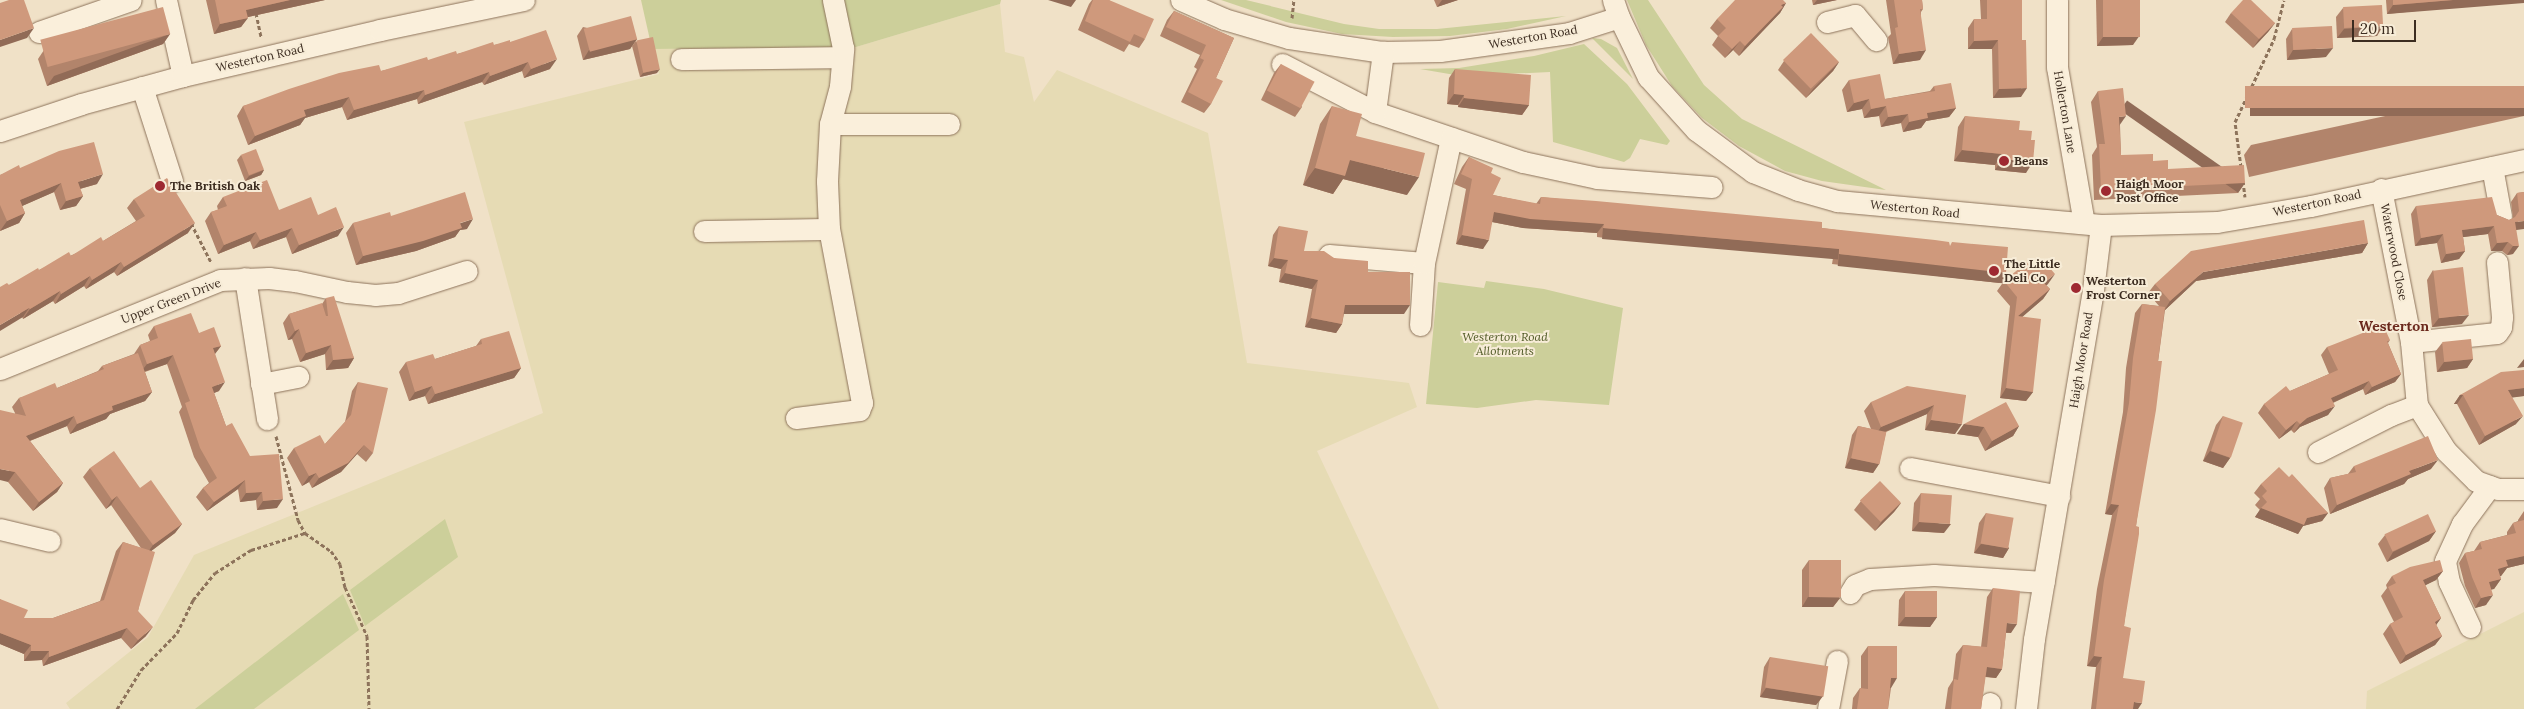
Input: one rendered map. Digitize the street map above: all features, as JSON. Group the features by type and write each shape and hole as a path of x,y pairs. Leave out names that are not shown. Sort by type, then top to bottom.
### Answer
{"street":[{"path":"39,32 131,0"},
{"path":"166,0 183,76"},
{"name":"Westerton Road","path":"0,131 183,76 380,30 524,0"},
{"path":"796,418 859,410 862,403 829,228 827,182 830,124 840,86 843,48 833,0"},
{"name":"Westerton Road","path":"1181,0 1224,19 1288,38 1383,52 1440,51 1570,33 1616,8 1648,77 1696,130 1753,172 1798,190 1837,201 2092,224 2197,223 2248,218 2524,160"},
{"name":"Hollerton Lane","path":"2057,0 2057,67 2092,224"},
{"path":"1827,22 1857,7 1876,40"},
{"path":"1375,112 1383,52"},
{"path":"681,59 842,57"},
{"path":"1282,64 1375,112 1523,162 1597,178 1712,187"},
{"path":"142,87 172,181"},
{"path":"830,124 949,124"},
{"path":"1420,324 1424,262 1451,138"},
{"path":"2492,167 2501,216"},
{"name":"Waterwood Close","path":"2381,189 2410,342 2417,405 2446,451 2464,472 2476,481 2490,486 2519,491 2524,489"},
{"name":"Haigh Moor Road","path":"2026,709 2034,639 2093,290 2092,224"},
{"path":"704,231 829,228"},
{"path":"1330,255 1424,262"},
{"path":"2410,342 2497,333 2501,327 2502,317 2497,262"},
{"name":"Upper Green Drive","path":"0,369 220,280 245,278 295,281 347,292 375,295 398,293 467,271"},
{"path":"245,278 268,419"},
{"path":"261,384 298,377"},
{"path":"2318,452 2391,415 2417,405"},
{"path":"1910,468 2059,496"},
{"path":"2470,626 2449,582 2445,561 2462,524 2490,486"},
{"path":"0,529 50,540"},
{"path":"1850,592 1855,585 1870,579 1934,575 2044,582"},
{"path":"1828,709 1838,660"}],"path":[{"path":"2242,170 2234,122 2274,40 2284,0"},
{"path":"255,10 266,58"},
{"path":"2243,180 2248,218"},
{"path":"190,219 220,280"},
{"path":"268,419 275,432 298,520 305,533 331,552 340,564 345,586 367,636 369,709"},
{"path":"117,709 141,670 177,633 193,600 215,573 251,550 305,533"}],"shaded area":[{"path":"1000,4 1005,52 1024,57 1034,102 1057,70 1208,133 1247,363 1409,383 1417,407 1317,451 1439,709 70,709 66,703 148,637 194,555 543,413 464,122 659,74 652,49 856,47"},
{"path":"2524,612 2524,709 2366,709 2367,691"}],"green space":[{"path":"641,0 1001,0 1000,4 856,47 652,49"},
{"path":"1221,0 1246,0 1344,24 1379,29 1437,29 1566,16 1507,29 1450,36 1393,37 1342,34 1286,22"},
{"path":"1627,0 1648,0 1704,85 1742,119 1886,190 1822,181 1785,171 1739,146 1702,118 1672,86 1646,45"},
{"path":"1592,38 1601,39 1617,48 1633,79"},
{"path":"1584,44 1627,84 1670,141 1667,145 1640,139 1630,158 1624,162 1553,142 1550,72 1461,76 1420,69 1459,68 1534,56"},
{"name":"Westerton Road Allotments","path":"1486,281 1544,289 1623,308 1609,405 1536,400 1477,408 1426,404 1438,282 1484,288"},
{"path":"445,519 458,557 365,626 350,590"},
{"path":"343,594 359,630 254,709 195,709"}],"building":[{"path":"9,0 24,0 34,28 0,40 0,3"},
{"path":"215,0 290,0 246,10 248,18 220,24"},
{"path":"1093,0 1109,0 1154,19 1145,39 1134,34 1130,42 1085,21"},
{"path":"1735,0 1783,0 1786,3 1781,5 1783,7 1745,46 1740,41 1732,49 1718,36 1726,28 1717,19"},
{"path":"1894,0 1922,0 1923,9 1920,9 1926,50 1899,54 1895,28 1898,27"},
{"path":"1987,0 2022,0 2022,40 2026,40 2027,88 1999,89 1998,40 1974,41 1974,19 1987,19"},
{"path":"2103,0 2140,0 2140,37 2103,37"},
{"path":"2243,0 2251,0 2275,23 2259,39 2231,13"},
{"path":"2393,0 2453,0 2393,5"},
{"path":"2382,5 2383,26 2344,28 2343,7"},
{"path":"163,7 170,34 48,67 40,40"},
{"path":"1174,11 1234,38 1216,78 1223,81 1211,104 1188,92 1204,60 1200,58 1206,45 1166,27"},
{"path":"631,16 637,39 590,52 584,29"},
{"path":"2332,26 2333,48 2293,50 2292,28"},
{"path":"546,30 557,59 531,69 528,62 490,76 489,72 425,95 424,90 354,110 349,97 304,110 306,116 255,136 243,106 339,73 379,65 381,71 427,57 428,60 456,51 457,54 493,42 494,45 510,40 510,42"},
{"path":"1811,33 1839,62 1811,89 1783,60"},
{"path":"653,37 660,69 643,73 636,41"},
{"path":"1281,64 1315,82 1300,108 1267,90"},
{"path":"1455,69 1531,75 1529,105 1464,98 1464,95 1454,94"},
{"path":"1880,74 1885,99 1935,91 1934,86 1951,83 1956,108 1927,113 1928,118 1909,122 1908,114 1888,117 1886,106 1871,109 1869,99 1854,103 1849,80"},
{"path":"2245,86 2524,86 2524,108 2245,108"},
{"path":"2123,88 2126,116 2119,117 2121,155 2153,154 2153,161 2168,160 2168,169 2244,165 2245,183 2101,190 2099,144 2105,144 2098,91"},
{"path":"1332,106 1362,114 1356,136 1425,153 1419,177 1350,160 1345,176 1315,168"},
{"path":"1965,116 2020,121 2019,130 2032,131 2031,140 2035,140 2033,162 2002,159 2002,154 1962,150"},
{"path":"94,142 103,174 78,182 83,196 66,201 61,183 20,200 25,213 7,221 0,205 0,175 19,165 20,168 59,151"},
{"path":"256,149 264,170 249,175 241,155"},
{"path":"1469,157 1493,168 1491,173 1501,178 1493,195 1540,204 1541,197 1822,222 1822,228 1935,240 1949,242 1950,246 1952,242 2008,247 2006,273 1839,254 1839,249 1603,228 1604,224 1530,219 1494,212 1489,240 1462,235 1472,179 1461,174"},
{"path":"167,178 195,223 124,267 121,262 92,280 90,276 61,294 60,291 0,325 0,287 7,283 9,285 38,268 39,270 69,252 71,256 101,237 103,241 145,216 134,199"},
{"path":"267,180 279,210 311,197 318,215 336,207 344,227 299,245 292,228 260,240 256,232 224,245 211,212 227,206 223,197"},
{"path":"465,192 473,219 460,223 462,228 423,241 363,256 353,223 390,212 391,216"},
{"path":"2524,192 2524,221 2515,222 2519,246 2513,246 2508,242 2497,243 2494,226 2462,230 2465,251 2446,254 2443,234 2421,238 2416,206 2492,197 2497,215 2509,220 2515,217 2519,211 2517,193"},
{"path":"2364,220 2368,243 2203,272 2170,301 2155,284 2191,251"},
{"path":"1279,226 1308,231 1304,251 1324,251 1334,258 1368,261 1368,272 1410,272 1410,305 1345,305 1342,324 1311,318 1318,280 1285,273 1288,260 1274,258"},
{"path":"2042,259 2055,274 2044,283 2050,289 2018,316 2041,319 2033,392 2006,388 2017,297 2004,281 2027,262 2032,268"},
{"path":"2463,267 2469,315 2439,318 2433,271"},
{"path":"334,296 354,358 333,360 331,345 306,353 299,329 295,331 289,314 322,303 326,316 328,316 326,298"},
{"path":"2142,304 2165,307 2158,361 2162,361 2156,410 2136,526 2139,527 2139,534 2124,626 2131,628 2123,678 2145,681 2142,703 2134,702 2133,709 2096,709 2102,657 2094,656 2104,580 2119,505 2111,504 2129,403 2133,358"},
{"path":"191,313 199,333 214,327 221,346 213,348 225,382 212,387 226,426 232,423 250,456 279,454 283,499 263,501 262,492 246,493 245,480 214,502 203,488 217,478 200,448 185,403 190,401 173,355 147,364 140,345 158,338 154,326"},
{"path":"2383,325 2390,340 2387,341 2401,374 2372,387 2369,381 2331,398 2335,406 2307,418 2300,424 2297,421 2286,430 2264,404 2286,386 2290,391 2338,370 2327,347"},
{"path":"509,331 521,368 435,394 432,386 415,392 406,362 433,354 435,359 482,344 481,339"},
{"path":"2471,339 2473,359 2444,362 2442,342"},
{"path":"138,353 152,392 112,406 113,410 77,424 74,416 26,436 63,483 39,502 15,472 0,469 0,410 26,416 19,398 55,383 57,388 104,369 102,366"},
{"path":"2524,370 2524,388 2508,390 2523,416 2485,436 2463,395 2460,395 2501,372"},
{"path":"358,382 388,388 373,453 364,445 348,463 319,478 316,473 309,476 294,448 320,435 325,444 351,415"},
{"path":"1907,386 1966,395 1962,424 1931,420 1934,405 1881,427 1871,402"},
{"path":"2006,402 2019,426 1992,441 1984,427 1964,424"},
{"path":"2223,416 2243,423 2231,458 2211,451"},
{"path":"1858,426 1886,432 1880,464 1851,458"},
{"path":"2428,436 2438,460 2409,471 2411,474 2337,505 2330,478 2356,472 2354,466"},
{"path":"114,451 140,488 151,480 182,524 153,545 117,496 112,500 90,468"},
{"path":"2279,467 2289,477 2292,474 2328,513 2307,518 2304,525 2261,508 2267,502 2262,496 2267,491 2261,484"},
{"path":"1880,481 1901,503 1881,522 1860,500"},
{"path":"1921,493 1952,495 1950,524 1919,522"},
{"path":"1986,513 2014,518 2008,548 1981,544"},
{"path":"2428,514 2436,531 2393,552 2384,534"},
{"path":"2524,520 2524,556 2506,560 2508,566 2498,569 2501,579 2489,582 2493,595 2481,598 2465,553 2482,549 2480,542 2516,533 2513,523"},
{"path":"123,542 155,552 138,611 153,627 138,640 127,628 49,657 49,651 31,651 31,645 0,633 0,599 28,610 24,618 53,618 104,600"},
{"path":"1809,560 1841,560 1841,597 1809,597"},
{"path":"2440,560 2443,571 2423,580 2441,618 2435,622 2442,636 2406,655 2390,624 2403,617 2388,587 2396,583 2392,576 2410,567"},
{"path":"1993,588 2020,591 2017,624 2007,623 2002,669 1987,667 1981,709 1951,709 1954,679 1958,680 1963,645 1987,647"},
{"path":"1905,591 1937,591 1937,617 1905,617"},
{"path":"1868,646 1897,646 1897,678 1891,678 1888,709 1857,709 1860,688 1868,689"},
{"path":"1770,657 1828,666 1823,697 1765,688"}],"place":[{"name":"Beans","path":"2004,161"},
{"name":"The British Oak","path":"160,186"},
{"name":"Haigh Moor Post Office","path":"2106,191"},
{"name":"The Little Deli Co","path":"1994,271"},
{"name":"Westerton Frost Corner","path":"2076,288"}],"district":[{"name":"Westerton","path":"2394,326"}]}
